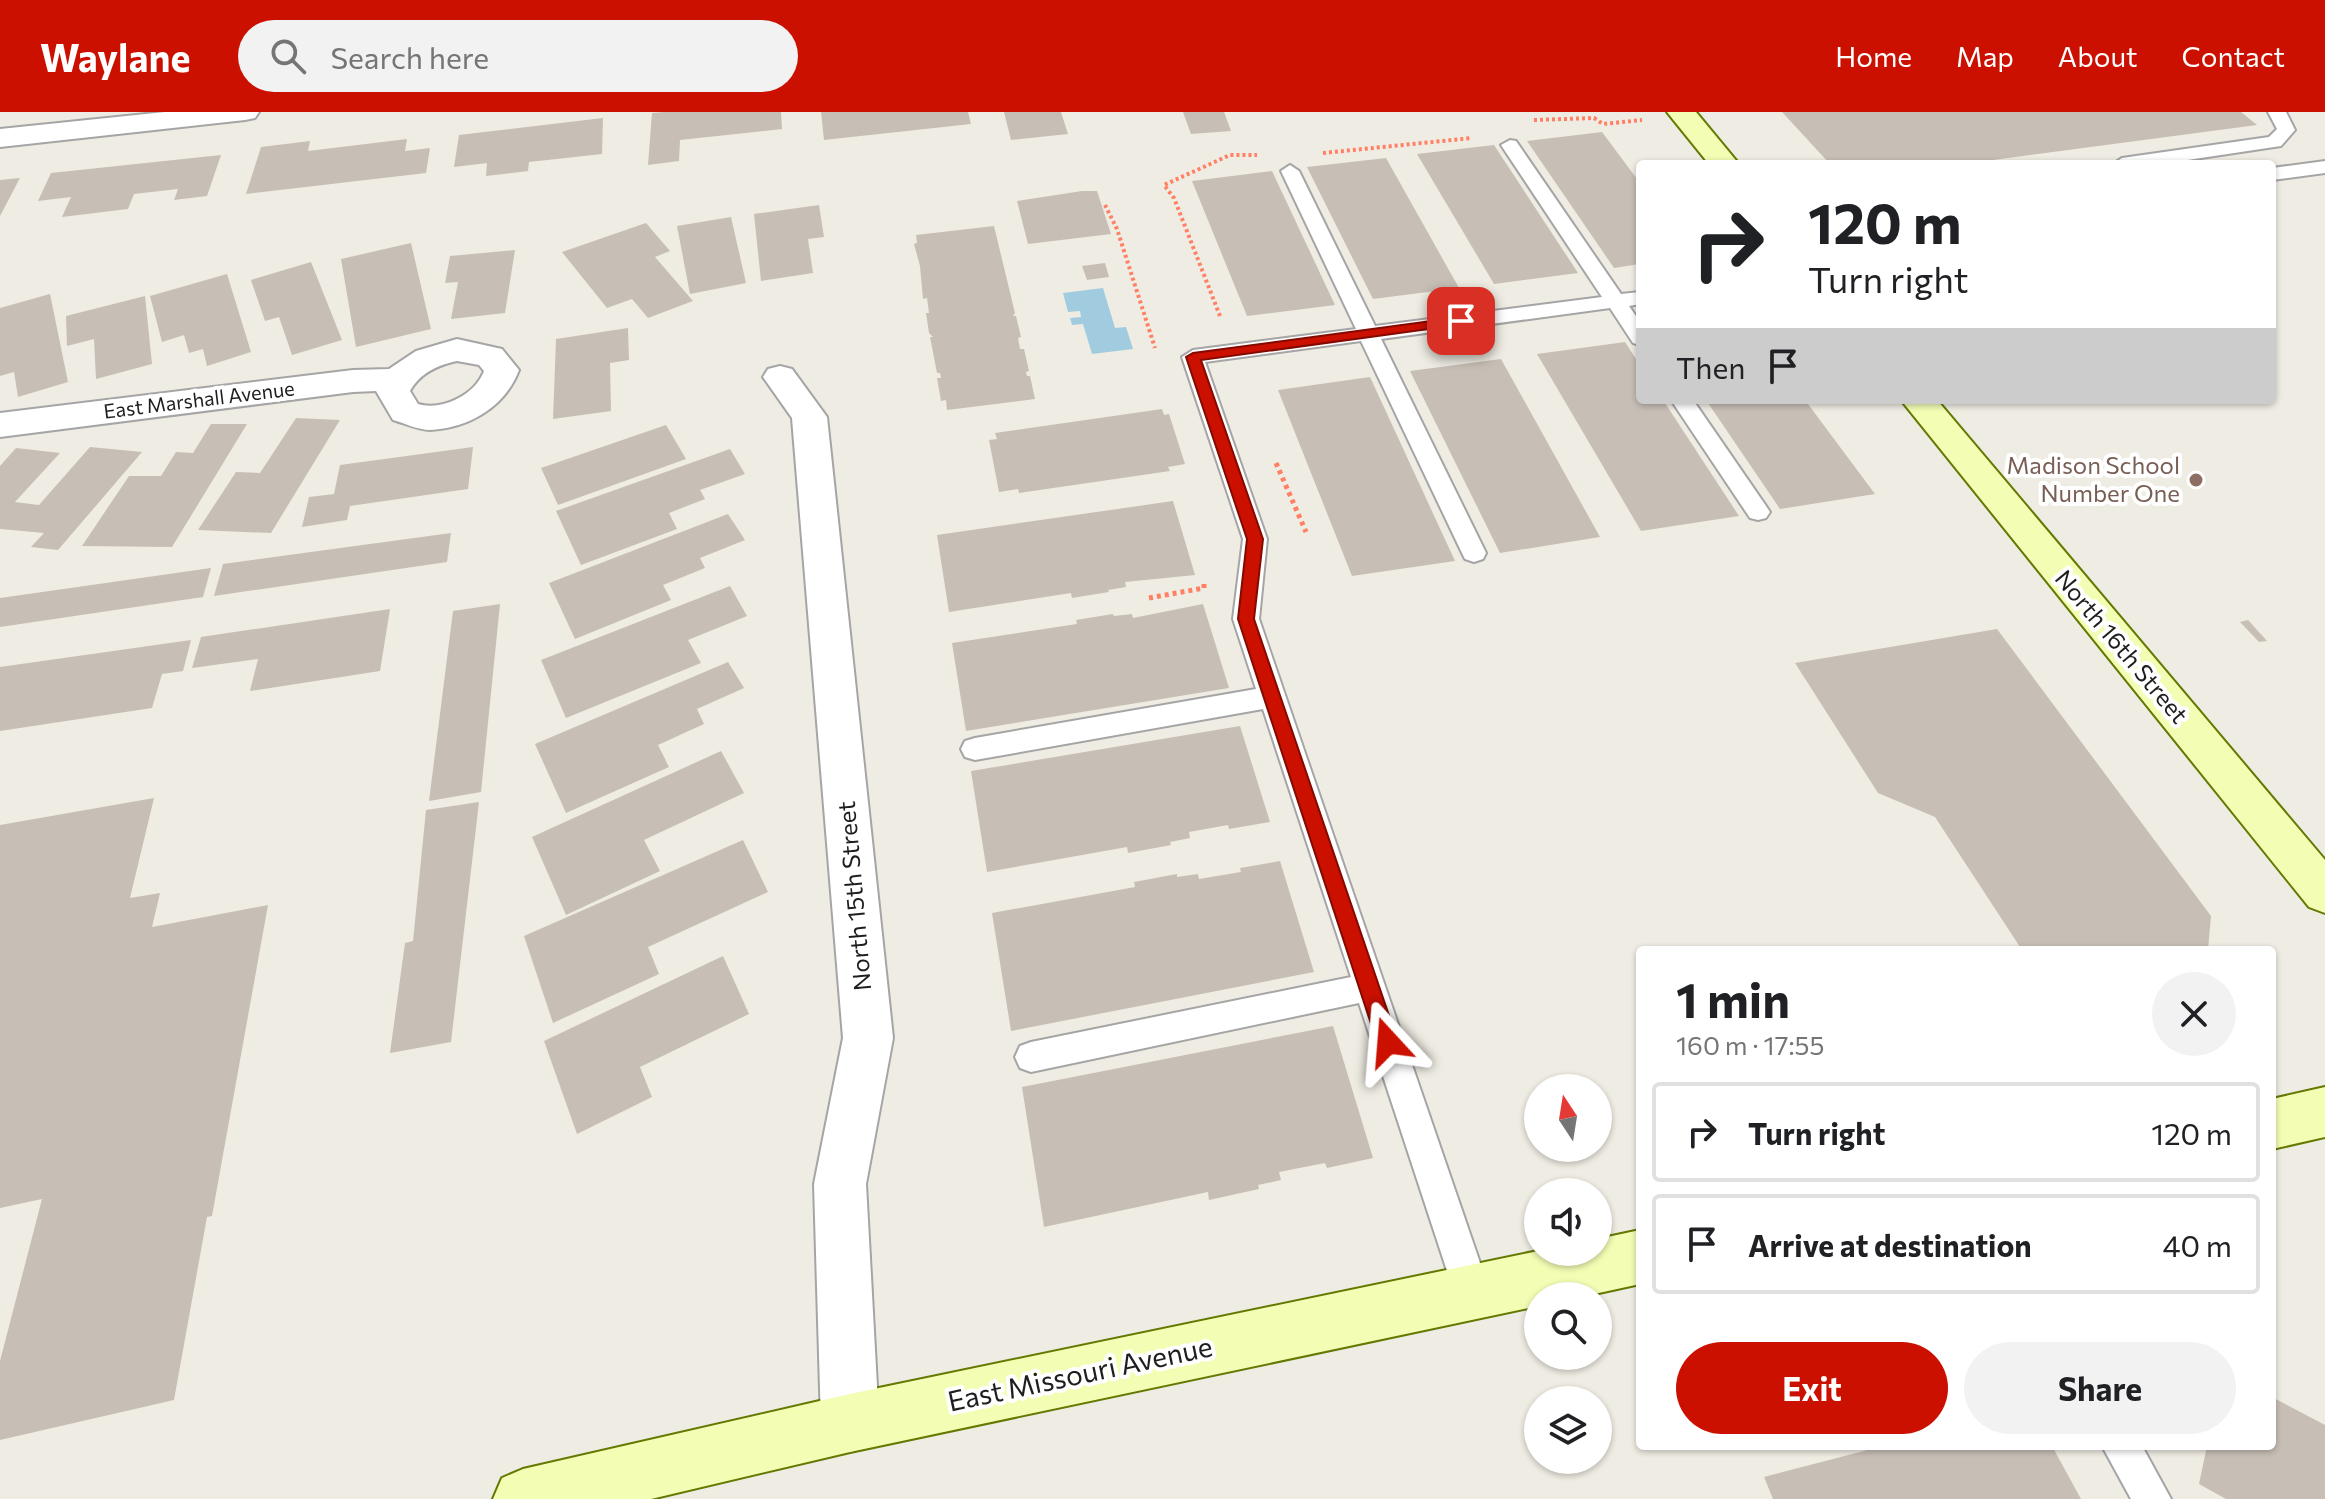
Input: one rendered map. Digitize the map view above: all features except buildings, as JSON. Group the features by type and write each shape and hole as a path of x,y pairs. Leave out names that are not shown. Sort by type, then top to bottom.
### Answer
{"main road":[{"path":"1681,112 1721,160"},
{"name":"North 16th Street","path":"1921,404 2325,893"},
{"path":"2276,1123 2325,1112"},
{"name":"East Missouri Avenue","path":"523,1499 850,1423 1636,1258"}],"street":[{"path":"0,138 245,112"},
{"name":"North 15th Street","path":"780,377 809,417 868,1038 840,1184 850,1423"},
{"name":"East Marshall Avenue","path":"0,425 353,381 398,380"}],"lane":[{"path":"2152,160 2275,142 2286,130 2277,112"},
{"path":"1510,145 1636,332"},
{"path":"2218,151 2231,160"},
{"path":"2276,173 2325,167"},
{"path":"1290,171 1474,553"},
{"path":"1472,1292 1246,619 1255,539 1193,357 1636,298"},
{"path":"1685,404 1758,512"},
{"path":"975,749 1272,697"},
{"path":"1031,1057 1369,987"},
{"path":"2123,1450 2152,1499"}],"path":[{"path":"1523,121 1594,118 1603,124 1643,120"},
{"path":"1320,154 1484,136"},
{"path":"1222,321 1174,198 1164,185 1230,155 1265,156"},
{"path":"1105,205 1117,229 1149,330"},
{"path":"1276,463 1288,492 1298,506 1306,532"},
{"path":"1149,598 1204,588 1206,574"}],"water":[{"path":"1103,288 1115,328 1126,327 1133,349 1092,354 1083,324 1072,325 1070,318 1081,317 1080,311 1068,312 1063,293"}],"place":[{"name":"Madison School Number One","path":"2196,480"}],"route":[{"path":"1388,1042 1246,619 1255,539 1193,357 1461,321"}]}
